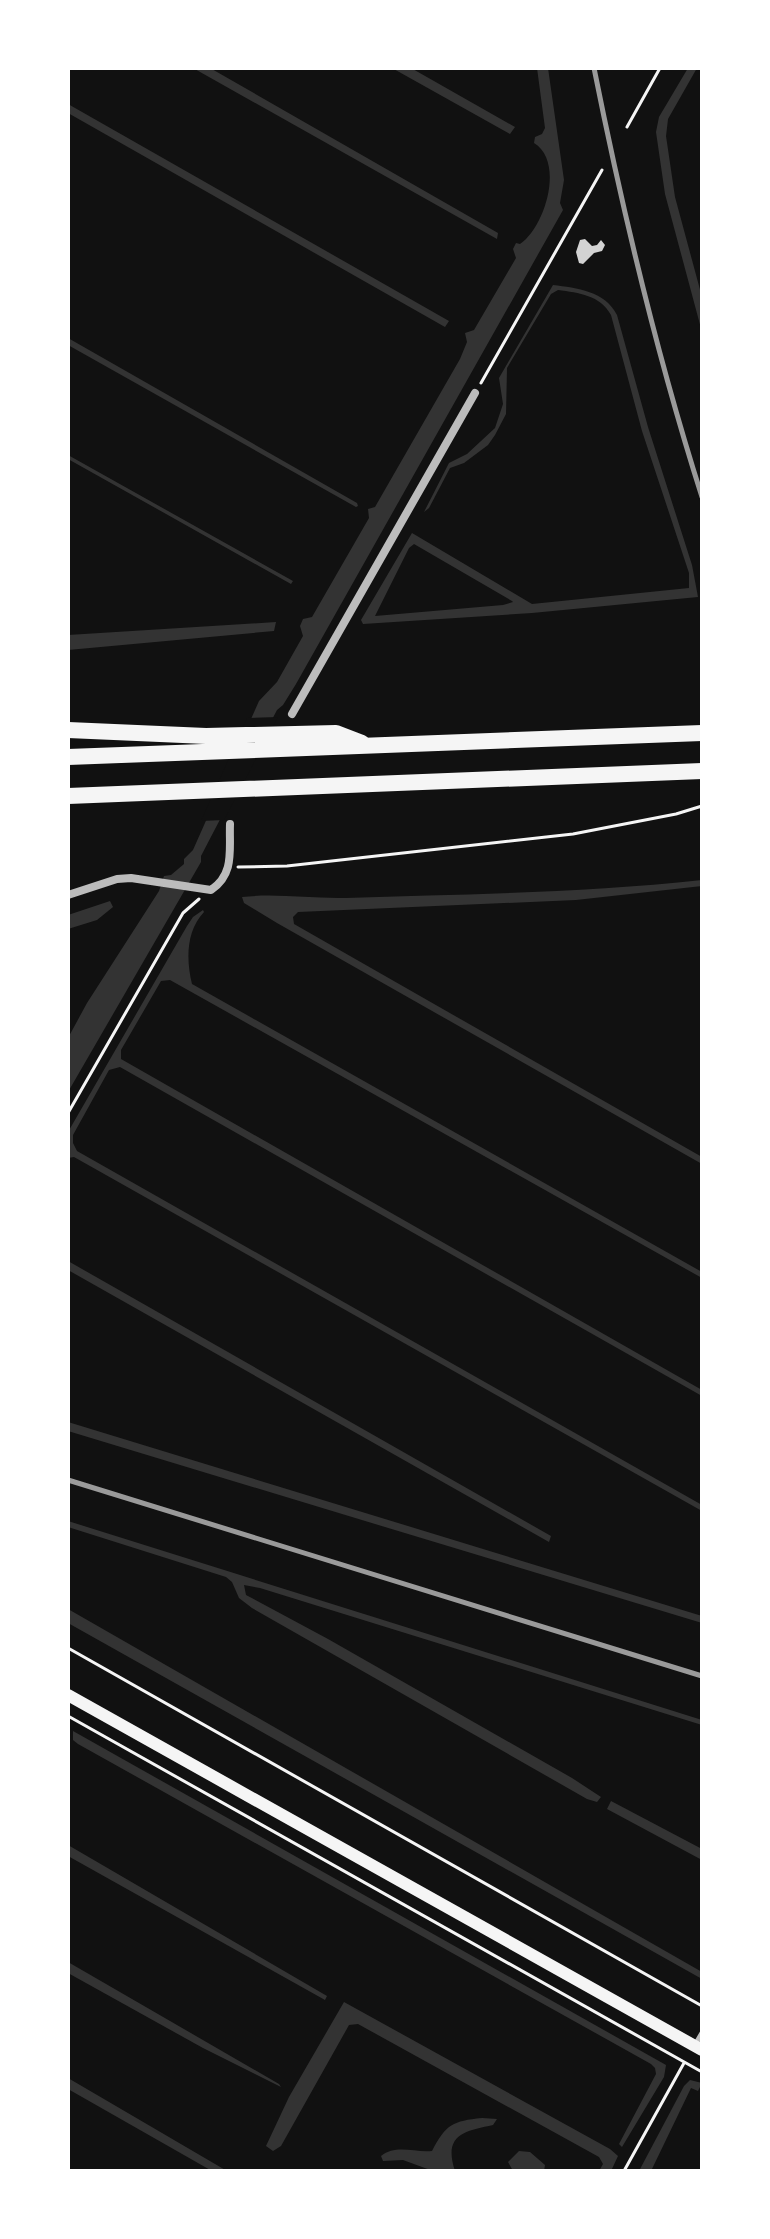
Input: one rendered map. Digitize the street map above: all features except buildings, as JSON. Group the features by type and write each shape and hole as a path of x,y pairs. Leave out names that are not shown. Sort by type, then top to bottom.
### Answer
{"highway":[{"path":"68,730 322,740"},
{"path":"68,757 195,752 322,740 336,733 367,745 702,733"},
{"path":"68,796 702,771"}],"main road":[{"path":"68,1695 698,2048"}],"street":[{"path":"292,714 475,393"},
{"path":"68,895 117,879 211,890 226,876 230,866 230,824"}],"lane":[{"path":"698,2048 702,2033"}],"path":[{"path":"627,127 660,68"},
{"path":"475,393 602,170"},
{"path":"230,866 287,866 507,843 624,824 702,806"},
{"path":"68,1113 183,913 211,890"},
{"path":"68,1648 702,2006"},
{"path":"68,1716 702,2072"},
{"path":"624,2171 684,2063 698,2048"}],"shaded area":[{"path":"193,68 210,68 498,233 497,239"},
{"path":"392,68 411,68 515,127 510,134"},
{"path":"537,68 548,68 564,180 560,203 563,210 296,684 277,710 201,856 201,862 68,1092 68,1038 159,891 164,876 171,875 184,864 184,859 193,850 259,701 277,682 303,636 300,626 303,619 312,617 369,518 368,509 375,507 460,359 467,342 465,333 474,330 516,258 513,249 516,243 520,244 529,236 544,210 550,179 543,152 534,143 535,137 542,134 545,128"},
{"path":"688,68 697,68 668,119 666,136 675,197 702,297 702,332 665,194 656,132 659,117"},
{"path":"68,104 449,321 445,327 68,113"},
{"path":"553,285 590,292 612,307 617,315 648,427 692,565 698,597 532,613 363,624 361,620 412,533 532,604 689,588 689,573 642,431 611,315 601,303 581,294 558,290 551,294 507,368 506,414 495,435 488,445 464,463 450,468 424,512 449,463 467,454 495,428 503,404 499,378","holes":["414,544 513,602 375,616 409,548"]},
{"path":"68,338 357,503 358,506 68,345"},
{"path":"68,455 293,581 291,584 68,459"},
{"path":"276,622 274,631 68,650 68,635"},
{"path":"702,880 702,886 576,900 298,912 293,917 294,924 702,1157 702,1164 277,923 244,903 242,897 346,898 524,892"},
{"path":"110,901 113,907 97,920 68,929 68,915"},
{"path":"203,910 189,946 192,984 702,1272 702,1278 170,980 161,981 121,1050 121,1059 702,1390 702,1396 120,1067 109,1070 73,1135 77,1151 702,1505 702,1511 74,1157 68,1158 68,1132 187,926"},
{"path":"68,1261 551,1536 549,1542 68,1270"},
{"path":"68,1422 702,1616 702,1623 68,1431"},
{"path":"68,1521 702,1720 702,1725 244,1585 246,1595 601,1797 597,1802 587,1799 252,1608 239,1598 232,1582 226,1577 68,1527"},
{"path":"68,1609 702,1972 702,1979 68,1623"},
{"path":"73,1731 666,2065 664,2077 622,2147 619,2144 656,2074 651,2064 78,1744 73,1740"},
{"path":"611,1801 702,1849 702,1860 607,1809"},
{"path":"68,1845 327,1996 325,2000 68,1856"},
{"path":"68,1962 281,2087 203,2048 68,1973"},
{"path":"344,2002 610,2149 618,2156 611,2171 599,2171 603,2164 599,2157 358,2024 349,2025 281,2146 273,2151 266,2146 289,2097"},
{"path":"68,2078 227,2171 212,2171 68,2089"},
{"path":"690,2080 702,2083 698,2091 691,2088 651,2171 639,2171 684,2086"},
{"path":"482,2118 497,2119 493,2125 465,2133 454,2142 452,2159 455,2171 433,2171 403,2160 383,2161 381,2156 393,2150 432,2151 446,2129"},
{"path":"519,2151 530,2152 545,2165 544,2171 513,2171 508,2162"}],"pier":[{"path":"278,717 224,820 201,821 247,718"}],"railway":[{"path":"594,68 642,284 702,497"},
{"path":"68,1480 702,1676"}]}
